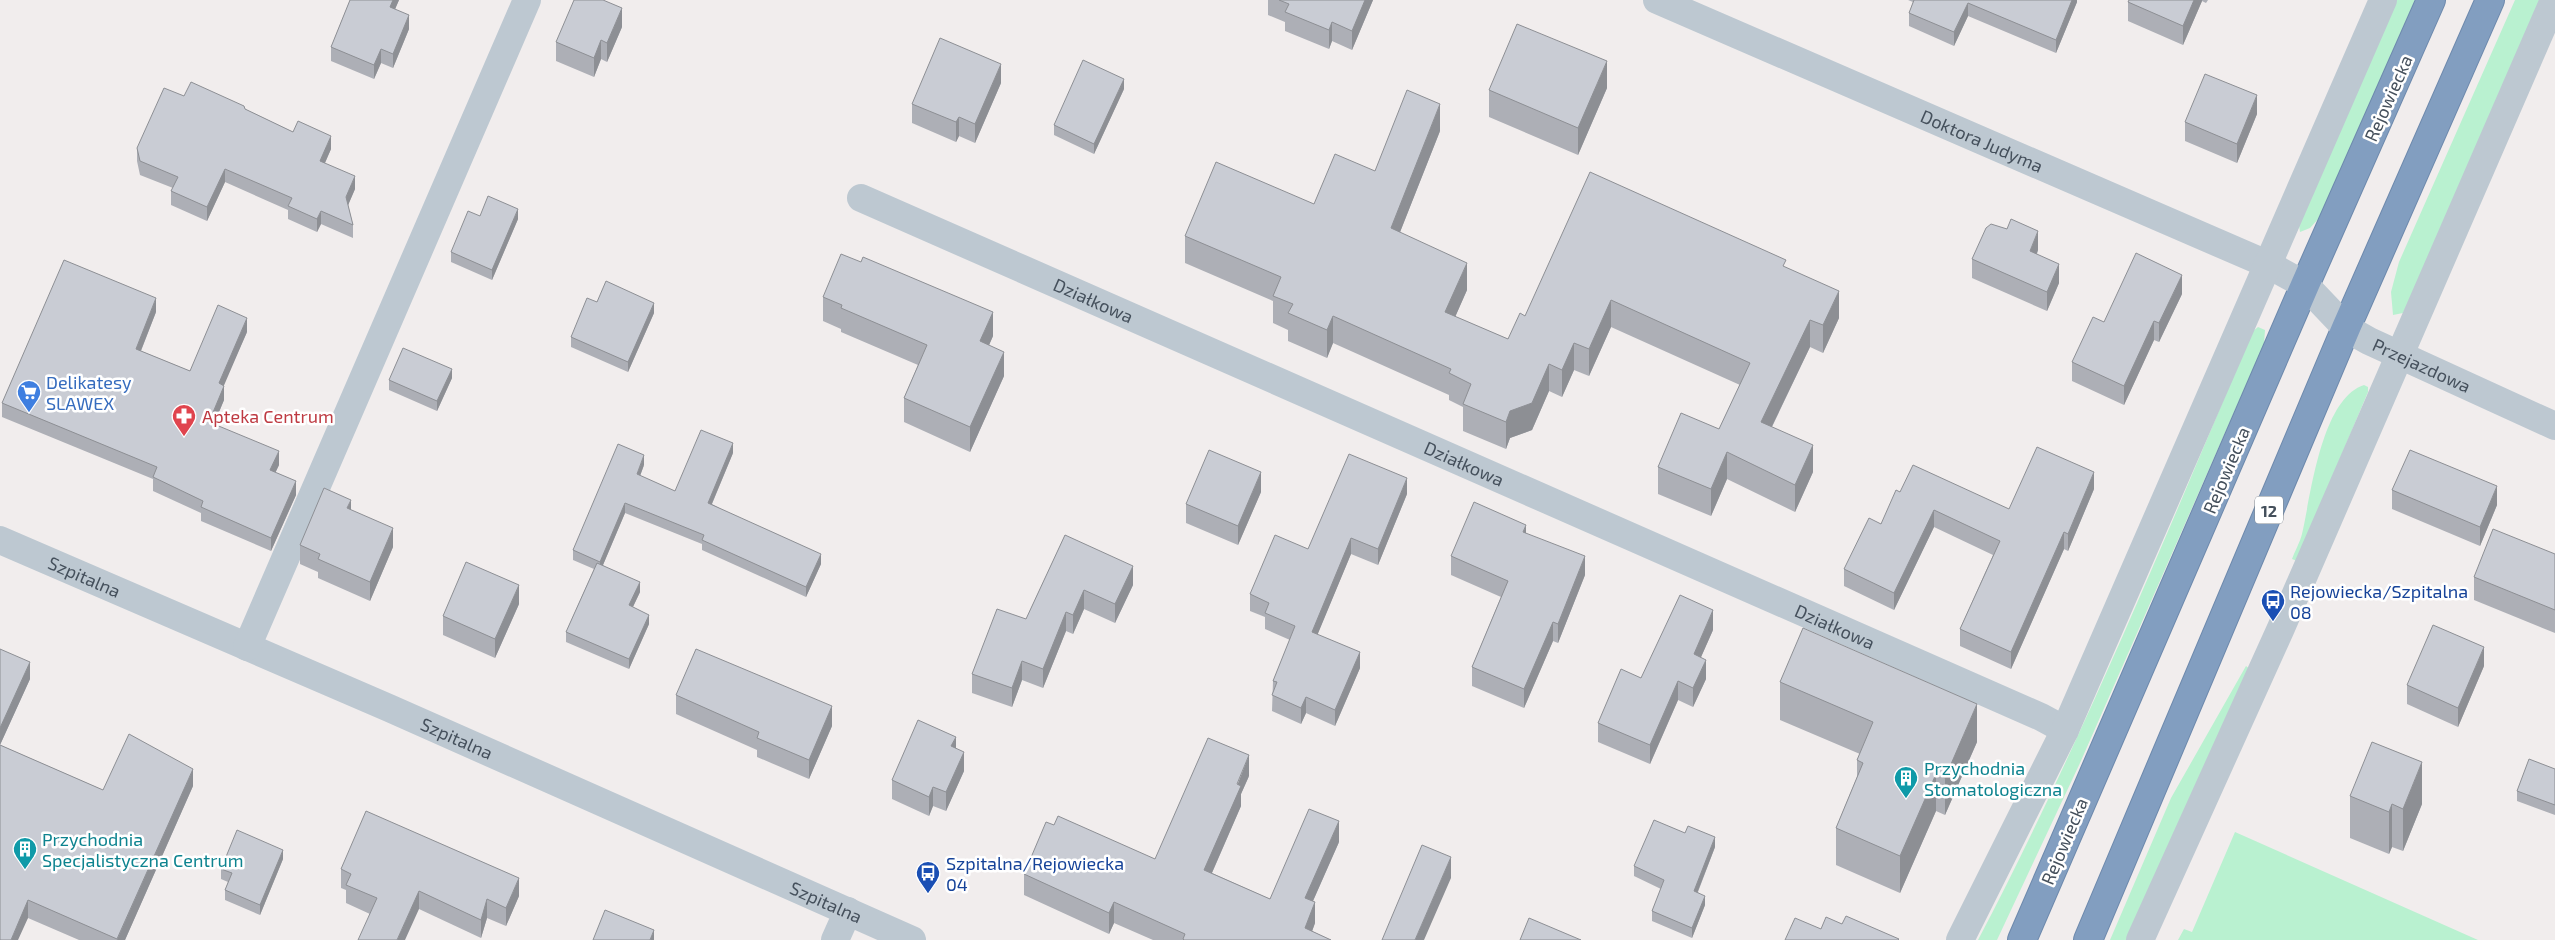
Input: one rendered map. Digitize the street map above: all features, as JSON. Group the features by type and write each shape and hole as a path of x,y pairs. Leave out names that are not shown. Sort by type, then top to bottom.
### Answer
{"highway":[{"name":"Rejowiecka","path":"2022,940 2305,285 2431,0"},
{"name":"12","path":"2088,940 2346,328 2490,0"}],"street":[{"path":"247,647 527,0"},
{"name":"Doktora Judyma","path":"1658,0 2267,264 2305,285"},
{"path":"1960,940 2064,730 2383,0"},
{"path":"2140,940 2280,628 2554,0"},
{"name":"Działkowa","path":"861,198 2041,717 2064,730"},
{"name":"Przejazdowa","path":"2305,285 2346,328 2369,342 2555,426"},
{"name":"Szpitalna","path":"0,540 390,708 912,940"},
{"path":"835,940 848,911"}],"green space":[{"path":"2393,0 2415,0 2321,216 2310,228 2300,232 2298,219"},
{"path":"2515,0 2541,0 2425,267 2403,313 2393,315 2391,292 2399,262"},
{"path":"2258,327 2265,330 2264,344 2080,763 1997,940 1978,940 2016,866 2087,715 2155,563 2252,332"},
{"path":"2364,385 2368,387 2368,392 2297,561 2292,559 2302,534 2314,474 2328,428 2337,409 2349,394"},
{"path":"2246,666 2251,670 2130,940 2110,940 2171,798"},
{"path":"2235,832 2478,940 2178,940 2184,929 2192,932"}],"building":[{"path":"350,0 393,0 390,7 409,15 393,54 381,49 374,65 331,47"},
{"path":"574,0 603,0 622,8 607,43 601,40 594,58 556,42"},
{"path":"1279,0 1365,0 1352,31 1332,22 1329,30 1285,12 1289,4"},
{"path":"1914,0 2072,0 2056,40 1968,3 1954,32 1909,13"},
{"path":"2129,0 2194,0 2183,26 2128,2"},
{"path":"1517,24 1607,61 1578,128 1489,90"},
{"path":"940,38 1001,64 975,124 959,117 956,122 912,104"},
{"path":"1083,60 1124,79 1094,144 1054,125"},
{"path":"2205,74 2257,95 2237,144 2185,122"},
{"path":"191,82 244,106 245,109 293,132 298,121 331,136 320,161 355,176 346,197 353,225 321,211 317,219 288,206 292,198 225,169 207,207 171,191 178,177 140,161 137,148 164,88 184,96"},
{"path":"1407,90 1440,104 1391,228 1467,263 1445,312 1508,339 1520,313 1525,316 1590,172 1786,260 1783,266 1839,291 1823,325 1810,320 1761,422 1813,445 1795,485 1727,452 1711,489 1658,467 1681,413 1719,429 1750,363 1611,300 1589,349 1574,343 1562,370 1549,364 1532,403 1510,411 1506,422 1463,404 1471,384 1449,373 1451,369 1333,316 1327,330 1288,313 1293,304 1273,296 1281,277 1185,236 1216,162 1314,204 1335,154 1375,171"},
{"path":"488,196 518,209 492,270 451,252 468,211 480,216"},
{"path":"2011,219 2038,231 2030,251 2059,264 2047,292 1972,259 1986,228 1991,224 2007,229"},
{"path":"2136,253 2182,275 2159,323 2154,321 2124,386 2072,362 2093,317 2104,322"},
{"path":"841,254 861,262 863,257 993,312 980,341 1004,352 970,427 904,398 927,345 841,308 842,305 823,297"},
{"path":"64,260 156,298 136,349 190,371 218,305 247,318 219,383 224,386 209,422 279,451 270,470 296,481 271,538 201,507 203,501 153,477 157,467 2,403"},
{"path":"606,281 654,303 628,362 571,337 587,298 597,302"},
{"path":"403,348 452,369 437,401 389,380"},
{"path":"701,430 733,443 708,503 821,554 806,587 702,540 704,535 625,503 600,562 573,550 618,444 644,455 637,474 675,491"},
{"path":"2037,447 2094,472 2068,534 2064,532 2011,652 1960,629 2000,541 1934,510 1894,593 1844,569 1869,518 1881,524 1896,490 1900,492 1913,465 2009,509"},
{"path":"1209,450 1261,472 1238,526 1186,504"},
{"path":"2410,450 2497,486 2480,527 2392,490"},
{"path":"1349,454 1407,478 1378,549 1351,538 1312,632 1360,652 1335,710 1306,697 1301,708 1272,695 1277,682 1273,681 1295,626 1265,613 1269,603 1250,594 1275,535 1308,549"},
{"path":"324,488 351,500 347,508 393,528 370,582 318,559 320,554 300,545"},
{"path":"1474,502 1526,525 1523,532 1585,556 1558,624 1553,622 1524,689 1472,667 1508,581 1451,556"},
{"path":"2493,529 2555,554 2555,610 2474,577"},
{"path":"1065,535 1133,566 1115,604 1084,590 1073,615 1066,612 1043,669 1022,661 1012,688 972,674 997,609 1026,619"},
{"path":"466,562 519,585 495,639 443,616"},
{"path":"597,563 640,582 629,605 649,615 629,659 566,632"},
{"path":"1680,595 1713,610 1694,654 1706,660 1693,688 1678,681 1650,745 1598,723 1621,669 1641,678"},
{"path":"2433,625 2484,647 2458,708 2407,685"},
{"path":"1803,628 1977,704 1945,778 1936,774 1900,856 1836,828 1863,763 1857,760 1873,722 1780,682"},
{"path":"0,649 30,662 0,728"},
{"path":"696,649 832,706 809,760 757,738 759,732 676,695"},
{"path":"918,720 956,737 951,746 964,752 946,792 933,787 929,797 892,780"},
{"path":"129,734 193,769 117,939 28,900 11,940 0,940 0,745 103,790"},
{"path":"1208,738 1249,755 1237,784 1241,786 1204,870 1270,899 1309,809 1339,821 1305,898 1315,902 1305,928 1331,940 1184,940 1185,934 1114,902 1109,913 1024,874 1046,822 1054,825 1058,816 1155,859"},
{"path":"2372,742 2422,762 2403,809 2392,804 2389,812 2350,796"},
{"path":"2529,759 2555,769 2555,805 2517,791"},
{"path":"366,811 519,878 506,908 487,899 481,920 419,891 397,940 358,940 377,898 346,885 351,874 341,869"},
{"path":"1654,820 1685,833 1688,826 1715,837 1694,891 1705,896 1692,928 1652,911 1664,880 1634,866"},
{"path":"237,830 283,850 260,905 225,890 232,873 221,869"},
{"path":"1422,845 1451,857 1415,940 1382,940"},
{"path":"605,910 654,930 650,940 593,940"},
{"path":"1846,916 1899,939 1785,940 1795,918 1821,929 1826,917 1842,924"},
{"path":"1529,918 1581,940 1520,940"}],"place":[{"name":"Delikatesy SLAWEX","path":"29,413"},
{"name":"Apteka Centrum","path":"184,437"},
{"name":"Rejowiecka/Szpitalna 08","path":"2273,622"},
{"name":"Przychodnia Stomatologiczna","path":"1906,799"},
{"name":"Przychodnia Specjalistyczna Centrum","path":"25,870"},
{"name":"Szpitalna/Rejowiecka 04","path":"928,894"}]}
